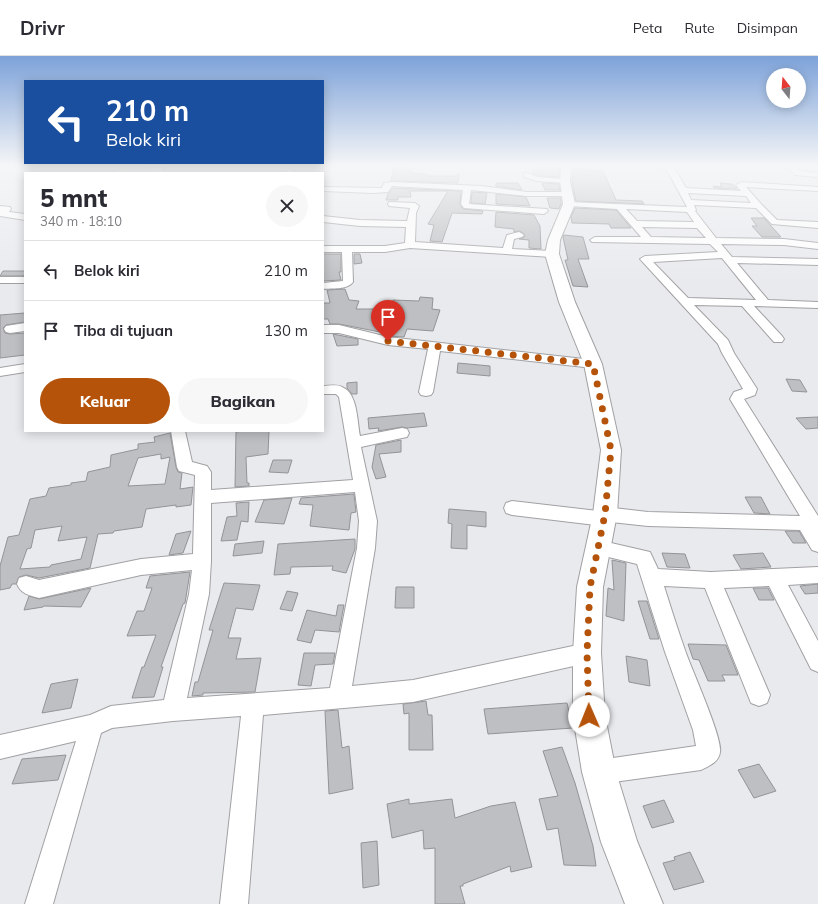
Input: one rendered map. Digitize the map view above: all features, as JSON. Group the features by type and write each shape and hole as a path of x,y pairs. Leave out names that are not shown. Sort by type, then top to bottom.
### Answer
{"street":[{"path":"399,205 415,206 412,213 410,245"},
{"path":"466,205 467,206 544,211"},
{"path":"567,205 566,214 554,240 552,254 567,302 593,364 611,450 605,516 590,587 587,653 589,716 599,772 619,842 644,904"},
{"path":"614,205 620,207 758,206 776,222 818,225"},
{"path":"689,206 700,225 765,304"},
{"path":"620,207 648,240"},
{"path":"0,209 7,209 3,214 24,217"},
{"path":"324,214 360,223 411,224"},
{"path":"634,224 700,225"},
{"path":"507,251 509,238 519,235"},
{"path":"595,240 790,243 818,246"},
{"path":"324,249 385,249 410,245 552,254"},
{"path":"324,286 348,282 347,249"},
{"path":"818,262 727,258 645,259 724,343 732,360 750,389 750,392 739,395 737,399 812,524 818,545"},
{"path":"0,280 24,280"},
{"path":"684,301 818,305"},
{"path":"745,303 778,339"},
{"path":"10,329 24,327"},
{"path":"324,329 339,329 388,341 593,364"},
{"path":"426,392 435,346"},
{"path":"0,372 24,368"},
{"path":"324,390 339,390 345,395 368,521 366,548 339,698"},
{"path":"173,710 199,594 202,561 202,471 186,467 178,432"},
{"path":"353,443 402,433"},
{"path":"202,497 362,485"},
{"path":"512,508 648,519 812,524"},
{"path":"598,548 644,558 652,577 675,652 704,730 709,751 701,758 599,772"},
{"path":"26,584 30,587 39,589 142,568 202,561"},
{"path":"652,577 711,580 818,575"},
{"path":"774,577 818,662"},
{"path":"711,580 759,695"},
{"path":"0,747 92,726 111,717 173,710 413,691 587,653"},
{"path":"234,904 253,704"},
{"path":"39,904 92,726"}],"building":[{"path":"440,205 460,205 463,209 483,211 482,214 452,213 442,242 430,241 434,225 428,224"},
{"path":"506,205 529,205 530,206"},
{"path":"549,205 561,205 559,209 550,208"},
{"path":"575,208 616,210 631,228 611,228 609,224 572,223 571,217"},
{"path":"496,212 534,215 540,226 541,249 529,248 529,240 519,239 523,238 525,235 520,231 514,232 514,229 495,227"},
{"path":"751,218 764,218 781,237 762,237 752,226 757,226"},
{"path":"564,235 583,237 589,259 578,259 588,287 573,286 565,260 568,260 563,237"},
{"path":"324,254 341,254 341,272 339,272 341,280 324,281"},
{"path":"354,254 360,254 362,263 354,264"},
{"path":"3,271 24,271 23,276 0,276"},
{"path":"345,289 349,300 359,301 356,309 392,309 393,300 419,301 420,297 433,298 432,309 440,310 433,331 407,329 404,337 388,336 384,334 385,333 339,324 330,324 328,319 324,319 324,303 330,303 327,290"},
{"path":"24,313 24,322 6,325 3,328 5,333 24,333 24,355 0,358 0,315"},
{"path":"333,334 358,339 358,345 337,346"},
{"path":"458,363 490,366 490,376 457,373"},
{"path":"786,379 800,380 807,392 792,391"},
{"path":"357,382 357,394 352,394 347,388 347,383"},
{"path":"424,413 427,426 402,427 378,431 379,428 369,429 368,418"},
{"path":"818,417 818,428 806,429 796,418"},
{"path":"236,432 269,432 268,454 246,457 247,483 249,483 249,486 235,487"},
{"path":"170,433 176,467 178,472 182,473 180,489 193,487 191,505 176,507 176,505 146,509 142,527 114,531 113,533 98,534 90,568 39,578 26,575 19,577 16,584 12,584 10,588 0,590 0,566 8,537 19,535 30,499 46,496 49,488 86,481 88,472 110,467 111,455 138,449 138,444 155,442 154,437","holes":["161,454 161,459 170,457 165,484 128,486 138,458","62,526 58,541 87,537 81,559 51,565 50,567 20,569 27,549 31,548 35,530"]},
{"path":"401,440 401,452 379,454 386,477 376,479 372,467 376,445"},
{"path":"273,460 292,460 288,473 269,472"},
{"path":"354,494 356,512 351,513 349,530 310,526 313,505 299,504 301,498"},
{"path":"745,497 761,497 770,514 754,513"},
{"path":"292,498 284,524 255,522 264,500"},
{"path":"249,502 248,522 241,521 237,540 221,541 227,517 237,516 236,503"},
{"path":"449,509 486,512 486,527 467,525 467,549 451,548 452,524 448,523"},
{"path":"191,531 183,553 169,555 176,534"},
{"path":"785,531 799,531 806,543 793,543"},
{"path":"355,539 355,549 346,573 332,570 333,566 291,567 290,574 274,575 278,544"},
{"path":"264,541 262,553 233,556 235,544"},
{"path":"662,553 685,554 690,568 667,567"},
{"path":"763,553 771,567 741,569 733,555"},
{"path":"612,560 626,563 624,621 606,616 608,588 614,590"},
{"path":"190,572 185,603 183,604 161,667 163,667 154,697 132,698 142,667 144,667 156,635 127,636 137,611 144,611 152,588 146,588 150,576"},
{"path":"224,583 260,585 253,610 236,608 228,638 241,638 236,659 261,658 255,692 203,693 203,695 192,696 195,682 198,682 213,630 209,630"},
{"path":"818,584 818,593 805,594 800,586"},
{"path":"396,587 414,587 414,608 395,608"},
{"path":"91,588 81,607 44,606 24,610 29,596 39,599"},
{"path":"753,588 768,588 774,600 759,600"},
{"path":"287,591 298,593 292,611 280,609"},
{"path":"638,601 647,601 659,639 650,639"},
{"path":"338,605 344,605 339,632 315,630 311,643 297,640 307,610 336,616"},
{"path":"688,644 726,645 738,675 722,675 725,681 708,681 699,660 693,659"},
{"path":"304,653 335,653 333,664 315,665 311,686 298,685"},
{"path":"626,656 647,660 650,686 629,682"},
{"path":"78,679 71,708 42,713 51,684"},
{"path":"426,701 428,715 432,715 433,750 409,750 409,713 404,714 403,704"},
{"path":"567,703 573,728 488,734 484,709"},
{"path":"338,710 342,748 349,746 353,789 329,794 325,711"},
{"path":"562,747 575,783 593,846 596,866 564,865 558,828 547,830 539,799 558,796 543,751"},
{"path":"66,755 58,780 12,784 22,759"},
{"path":"759,764 776,791 754,798 738,770"},
{"path":"409,799 409,804 452,799 455,818 491,806 515,802 532,867 511,872 510,866 463,884 463,886 460,886 465,904 435,904 435,848 424,849 423,830 392,838 387,804"},
{"path":"664,800 674,822 652,828 643,806"},
{"path":"377,841 379,885 363,888 361,843"},
{"path":"690,852 704,882 674,890 663,863 675,860 674,857"}],"route":[{"path":"388,341 593,364 611,450 605,514 590,587 587,653 589,716"}]}
